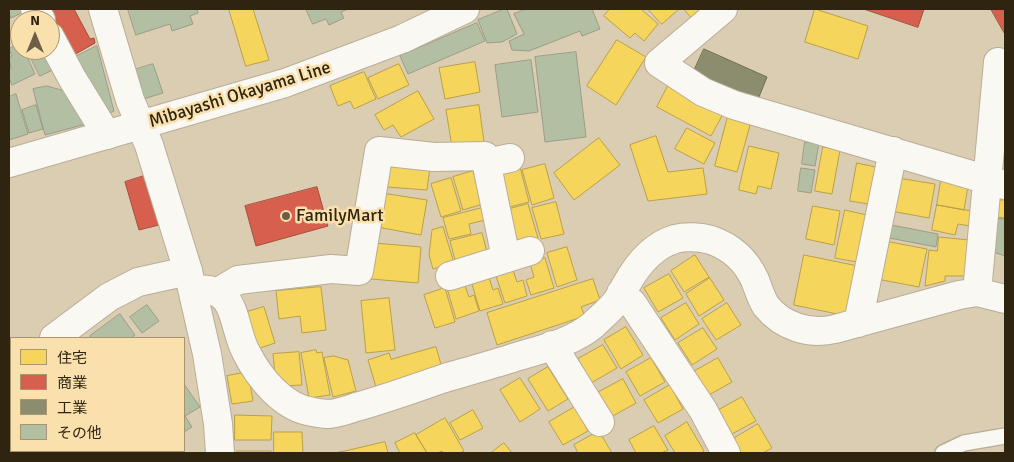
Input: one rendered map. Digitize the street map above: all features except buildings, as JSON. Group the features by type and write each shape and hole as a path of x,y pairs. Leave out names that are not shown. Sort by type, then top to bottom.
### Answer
{"street":[{"path":"103,9 130,100 149,145 200,284 220,453"},
{"name":"Mibayashi Okayama Line","path":"9,162 140,126 294,80 402,39 465,9"},
{"path":"723,9 659,63 703,92 734,105 996,182"},
{"path":"60,56 107,135"},
{"path":"977,292 996,182 998,62"},
{"path":"55,337 116,293 138,282 200,284 331,269 359,271 379,151 434,158 485,156 498,161 518,254 450,276"},
{"path":"858,323 893,151"},
{"path":"200,284 228,302 233,310 245,352 265,380 282,399 310,412 328,414 366,405 552,345 579,334 592,326 616,302 638,266 648,255 675,239 692,237 708,239 736,253 753,277 766,305 778,317 790,325 805,330 820,332 959,295 977,292 1005,299"},
{"path":"621,293 632,302 712,404 726,453"},
{"path":"552,345 600,422"}],"lane":[{"path":"943,453 964,443 1005,436"}],"place":[{"name":"FamilyMart","path":"286,216"}]}
